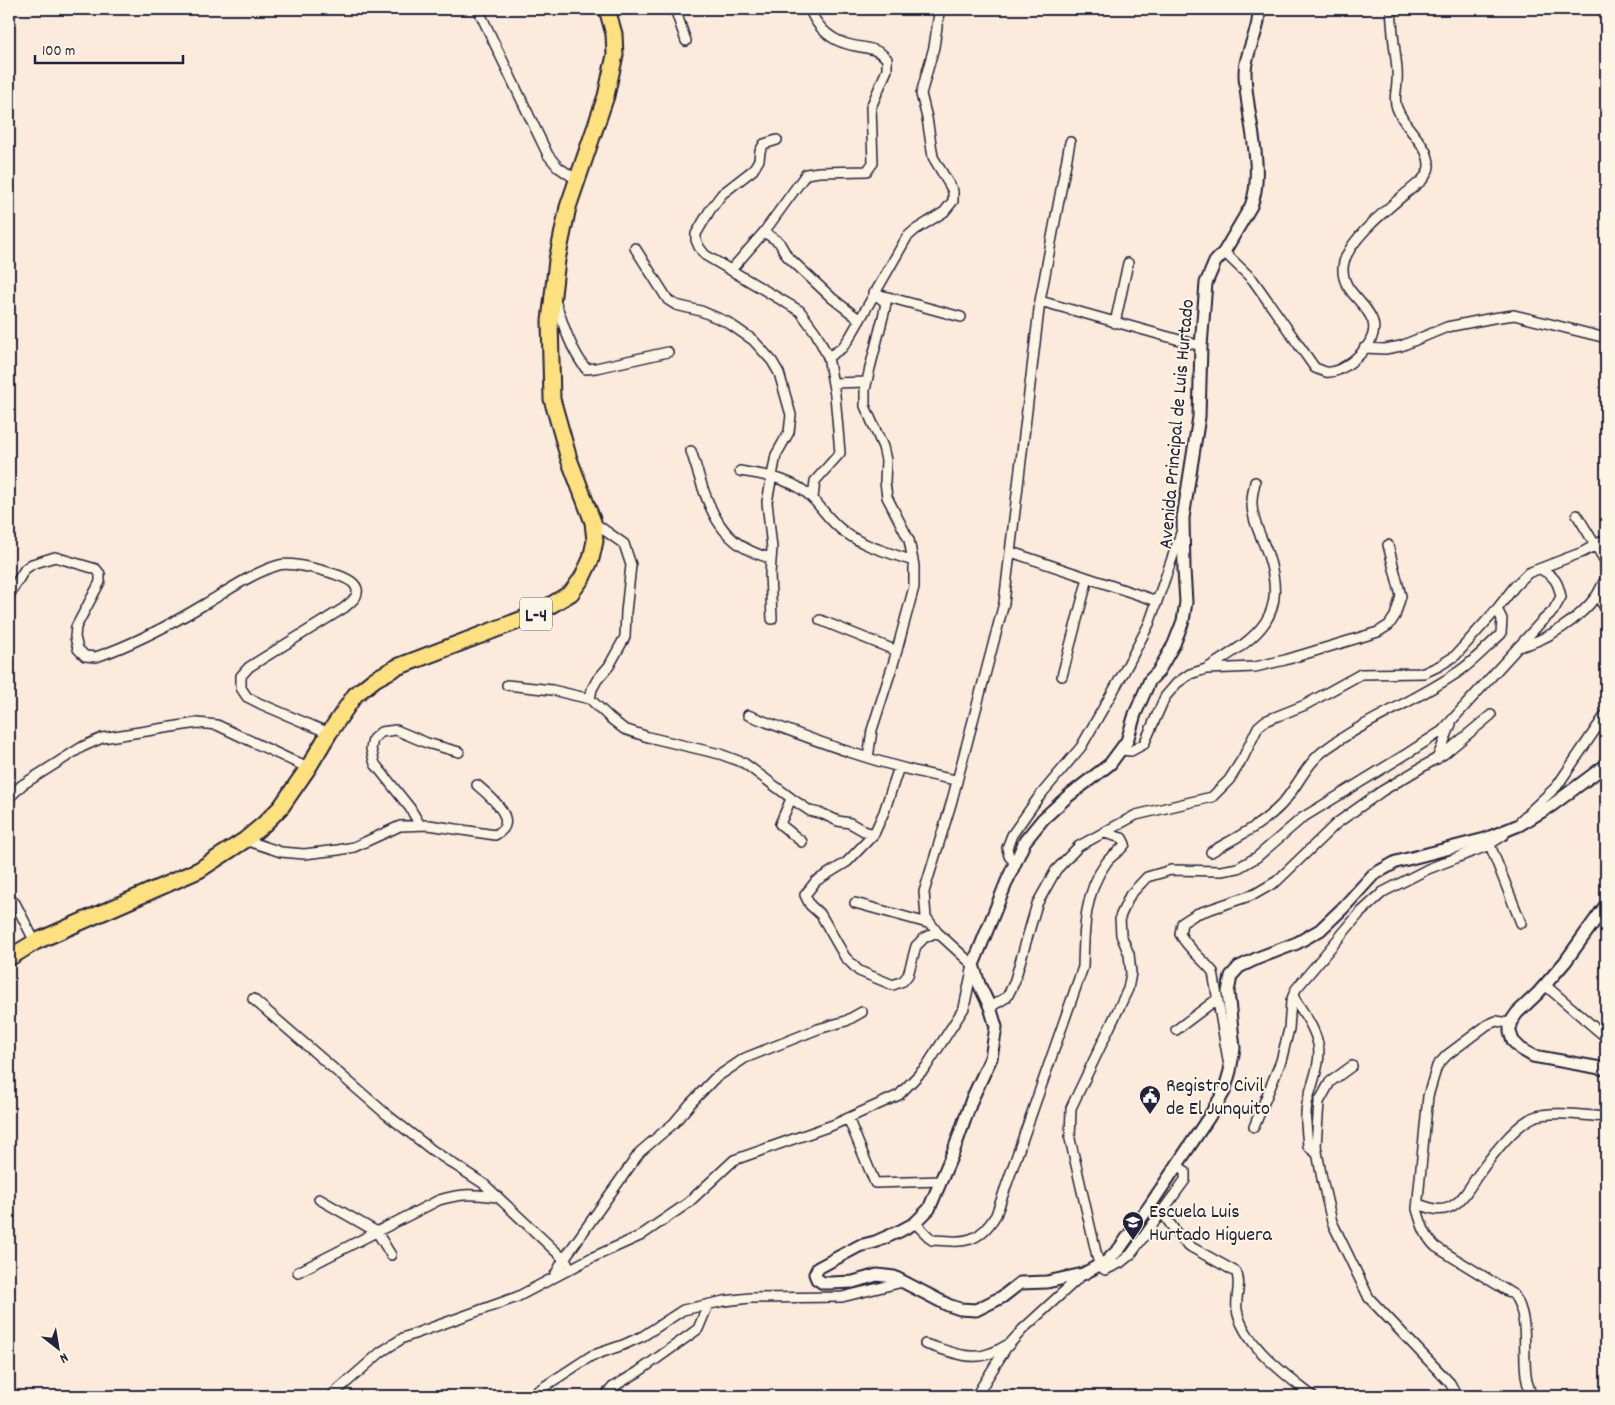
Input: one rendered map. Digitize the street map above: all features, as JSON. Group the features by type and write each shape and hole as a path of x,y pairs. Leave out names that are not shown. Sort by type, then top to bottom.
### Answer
{"main road":[{"name":"L-4","path":"9,958 35,942 198,870 245,840 281,807 355,695 376,679 397,667 536,614 571,593 582,578 591,559 595,541 593,522 569,460 552,398 550,321 557,260 568,207 606,96 615,55 614,34 607,9"}],"street":[{"path":"478,9 548,155 558,166 577,180"},
{"path":"675,9 686,41"},
{"path":"731,270 764,232 806,174 867,171 873,163 871,107 887,70 887,59 880,51 844,44 830,36 813,18 810,9"},
{"path":"828,357 842,348 907,237 944,212 953,201 953,191 933,157 921,94 934,47 939,14 938,9"},
{"name":"Avenida Principal de Luis Hurtado","path":"973,965 1025,841 1043,819 1067,797 1110,764 1121,750 1127,741 1134,714 1150,680 1158,672 1174,644 1183,621 1186,602 1183,527 1199,417 1201,346 1206,283 1215,262 1224,252 1244,220 1254,199 1256,180 1255,159 1245,72 1249,47 1257,28 1258,9"},
{"path":"1224,252 1253,280 1315,368 1327,372 1342,368 1356,358 1372,337 1373,322 1368,310 1347,285 1344,267 1345,260 1365,230 1422,180 1430,167 1424,149 1410,130 1396,105 1397,72 1391,9"},
{"path":"777,140 764,144 760,151 759,160 752,170 722,194 696,234 696,240 705,255 800,311 816,334 828,357 833,383 840,453 815,481 813,498"},
{"path":"1070,142 1040,301 1004,603 951,804 924,892 926,917 938,932 973,965 979,984 990,1007 996,1027 991,1058 969,1107 942,1181 929,1209 915,1223 875,1242 859,1246 831,1260 818,1268 815,1274 817,1279 823,1283 853,1282 876,1276 894,1277 948,1305 960,1309 976,1310 1002,1297 1020,1283 1047,1282 1083,1274"},
{"path":"764,232 779,242 788,256 832,298 860,320"},
{"path":"635,248 668,300 676,305 702,311 727,322 753,340 772,361 779,373 791,415 789,432 776,455 767,502 772,548 770,574 772,619"},
{"path":"1116,323 1128,262"},
{"path":"553,292 576,356 586,369 668,352"},
{"path":"874,293 961,317"},
{"path":"868,758 872,730 897,651 914,587 914,561 909,540 887,497 885,482 886,460 883,446 864,406 867,382 886,303 874,293"},
{"path":"1040,301 1201,346"},
{"path":"1364,348 1385,349 1401,346 1447,327 1514,315 1606,338"},
{"path":"833,383 867,382"},
{"path":"691,451 709,506 727,535 740,546 755,554 771,558"},
{"path":"740,471 772,476 798,488 813,498 836,526 848,535 862,543 914,561"},
{"path":"1121,750 1131,750 1144,744 1165,697 1177,683 1190,674 1206,669 1244,645 1264,625 1274,607 1275,588 1268,554 1255,520 1252,502 1255,482"},
{"path":"1518,648 1533,644 1551,635 1585,609 1597,595 1606,577 1605,562 1577,515"},
{"path":"590,699 592,689 609,666 625,637 630,565 624,544 593,522"},
{"path":"1015,863 1009,856 1007,848 1012,835 1038,798 1081,747 1132,656 1149,624 1183,527"},
{"path":"990,1007 1007,997 1014,983 1037,904 1056,870 1079,846 1136,815 1212,797 1229,780 1243,758 1258,727 1265,721 1305,705 1361,674 1424,673 1455,656 1528,573 1583,552 1606,539"},
{"path":"1206,669 1255,667 1285,660 1378,632 1390,625 1401,596 1388,546"},
{"path":"1011,552 1156,601"},
{"path":"9,595 25,569 32,564 55,557 96,569 100,574 100,582 76,627 75,637 78,649 85,656 96,657 168,626 259,573 281,564 296,564 334,574 353,582 358,589 357,597 344,608 249,667 241,676 241,688 247,697 329,732"},
{"path":"1177,1165 1185,1172 1185,1180 1131,1254 1120,1263 1105,1270 1099,1265 1070,1139 1071,1108 1128,989 1131,973 1129,954 1121,935 1120,917 1130,895 1147,877 1171,870 1221,871 1238,868 1258,857 1302,818 1442,731 1552,611 1561,596 1559,586 1552,575 1540,568"},
{"path":"1062,676 1088,578"},
{"path":"1597,595 1606,607"},
{"path":"1211,852 1262,822 1279,807 1292,793 1309,765 1324,749 1462,670 1500,634 1502,620 1497,609"},
{"path":"820,620 897,651"},
{"path":"507,685 552,690 590,699 624,729 744,762 810,811 823,814 838,821 850,823 874,834"},
{"path":"976,1396 1011,1342 1039,1313 1083,1274 1107,1261 1120,1248 1209,1117 1224,1092 1230,1072 1234,1048 1228,992 1231,976 1239,967 1297,943 1320,930 1373,875 1396,862 1485,840 1513,828 1557,786 1606,714"},
{"path":"748,715 813,740 868,758 956,780"},
{"path":"1230,1072 1212,972 1206,963 1187,947 1180,934 1182,924 1196,914 1255,894 1277,881 1337,823 1382,791 1437,759 1491,715"},
{"path":"1437,759 1452,719"},
{"path":"9,805 10,797 22,785 82,747 102,738 197,723 217,725 308,768"},
{"path":"420,825 410,808 375,764 371,749 373,739 381,732 396,730 427,743 458,752"},
{"path":"1254,1127 1281,1061 1289,1029 1291,1000 1296,990 1359,914 1383,892 1428,869 1490,845 1513,828 1551,806 1606,765"},
{"path":"899,767 884,812 874,834 847,862 816,881 805,895 810,905 822,915 845,957 859,971 893,985 903,982 908,975 916,946 924,938 938,932"},
{"path":"245,840 281,852 304,854 354,847 400,826 429,825 495,835 502,832 506,824 503,813 494,799 477,784"},
{"path":"792,799 780,824 802,842"},
{"path":"915,1223 932,1240 963,1242 977,1237 989,1227 996,1215 1083,967 1084,928 1092,886 1107,861 1122,849 1125,844 1122,838 1104,833"},
{"path":"1490,845 1520,924"},
{"path":"9,898 15,903 35,942"},
{"path":"855,903 931,924"},
{"path":"1606,905 1565,962 1510,1023 1513,1041 1521,1050 1533,1056 1606,1069"},
{"path":"330,1396 381,1352 403,1338 517,1297 591,1258 640,1236 688,1203 734,1160 833,1126 899,1095 926,1067 964,1008 973,965"},
{"path":"1545,985 1602,1034"},
{"path":"1293,996 1309,1020 1318,1044 1317,1064 1306,1106 1308,1146 1317,1154"},
{"path":"253,999 386,1114 432,1150 484,1184 572,1268"},
{"path":"1176,1030 1217,999"},
{"path":"554,1278 564,1259 640,1152 674,1123 714,1079 745,1058 818,1029 846,1021 862,1012"},
{"path":"1510,1023 1496,1022 1487,1025 1447,1055 1437,1066 1428,1096 1417,1209 1422,1225 1431,1242 1436,1247 1514,1295 1523,1316 1526,1381 1532,1396"},
{"path":"1352,1066 1330,1082 1319,1102 1316,1146 1332,1222 1369,1298 1450,1383 1458,1396"},
{"path":"1418,1204 1434,1210 1446,1209 1456,1203 1465,1194 1486,1163 1521,1124 1535,1116 1548,1114 1606,1117"},
{"path":"848,1118 875,1183 942,1181"},
{"path":"298,1272 439,1200 468,1194 498,1197"},
{"path":"319,1199 377,1232 391,1255"},
{"path":"1162,1212 1180,1238 1191,1247 1236,1272 1240,1278 1236,1298 1237,1311 1244,1327 1263,1356 1312,1396"},
{"path":"530,1396 591,1356 643,1336 683,1310 750,1298 842,1297 903,1282"},
{"path":"605,1396 613,1387 638,1372 698,1329 708,1305"},
{"path":"925,1344 976,1357 991,1354 1011,1342"}],"place":[{"name":"Registro Civil de El Junquito","path":"1150,1115"},
{"name":"Escuela Luis Hurtado Higuera","path":"1133,1241"}]}
